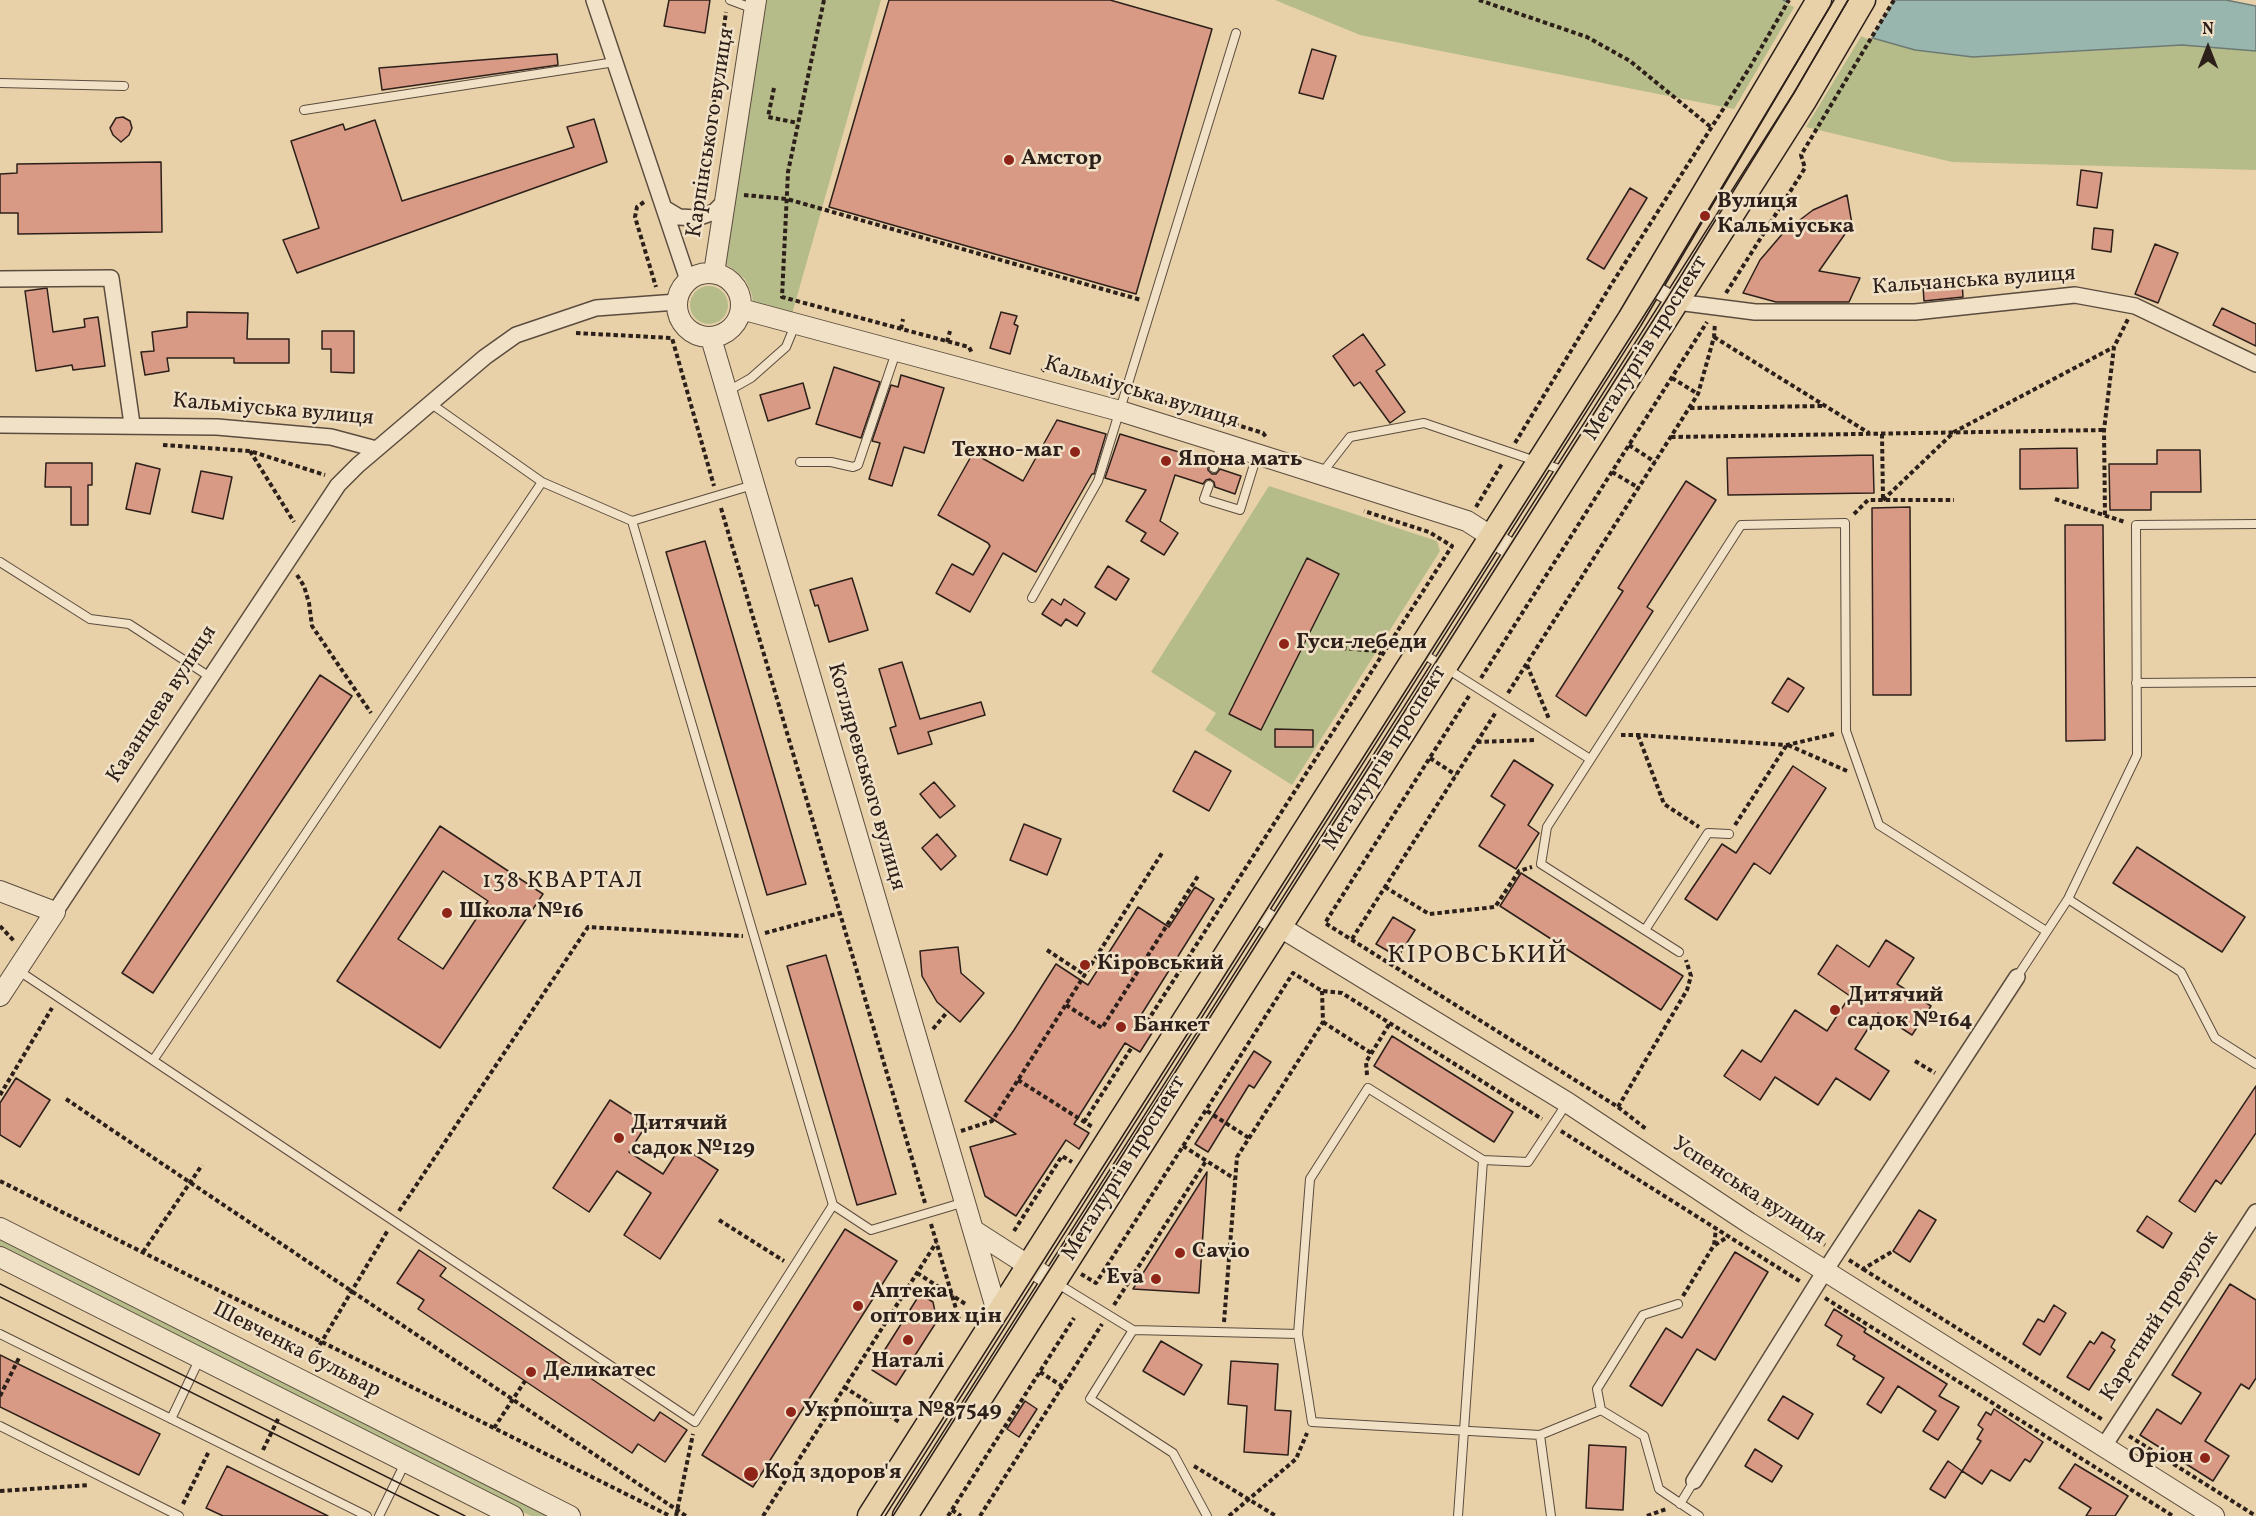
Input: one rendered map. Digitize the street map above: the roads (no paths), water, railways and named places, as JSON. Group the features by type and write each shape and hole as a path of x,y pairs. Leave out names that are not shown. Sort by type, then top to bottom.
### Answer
{"main road":[{"name":"Металургів проспект","path":"870,1516 1650,286 1819,0"},
{"name":"Металургів проспект","path":"905,1516 1677,302 1805,99 1863,0"}],"street":[{"path":"594,0 688,280"},
{"name":"Карпінського вулиця","path":"714,273 735,198 755,5"},
{"path":"664,208 679,217 697,218 714,212 735,198"},
{"path":"714,273 729,280 735,286 739,292 741,309 732,329 711,338 696,335 683,325 677,310 677,302 680,290 688,280 700,274 714,273"},
{"path":"0,279 111,278 132,424"},
{"name":"Кальчанська вулиця","path":"1650,286 1677,302 1755,312 1915,312 2075,295 2135,306 2256,364"},
{"name":"Кальміуська вулиця","path":"0,424 132,424 217,427 320,436 344,440 376,450 485,357 516,335 596,308 677,302"},
{"name":"Кальміуська вулиця","path":"741,309 1120,411 1321,474 1467,521 1517,553"},
{"name":"Котляревського вулиця","path":"711,338 998,1315"},
{"name":"Казанцева вулиця","path":"0,996 338,485 376,450"},
{"path":"0,891 54,912"},
{"name":"Успенська вулиця","path":"1254,911 1568,1103 1749,1223 2214,1516"},
{"path":"1694,1481 1837,1252 2017,976"},
{"name":"Каретний провулок","path":"2104,1446 2256,1212"},
{"name":"Шевченка бульвар","path":"0,1228 570,1516"},
{"path":"973,1230 1054,1282"},
{"path":"0,1257 513,1516"}],"lane":[{"path":"730,0 755,5"},
{"path":"1032,598 1098,481 1236,33"},
{"path":"304,110 615,62"},
{"path":"0,83 124,86"},
{"path":"727,392 751,378 786,347 796,323"},
{"path":"800,462 831,462 853,467 858,465 896,351"},
{"path":"430,403 542,482 632,521 755,485"},
{"path":"1321,474 1350,437 1424,423 1568,473"},
{"path":"1214,468 1222,443"},
{"path":"1209,485 1204,499 1240,510 1257,454"},
{"path":"154,1059 542,482"},
{"path":"632,521 833,1205 871,1230 965,1202"},
{"path":"1679,952 1541,864 1547,827 1741,525 1845,523 1846,731 1879,825 2046,931"},
{"path":"2017,976 2068,898 2137,755 2136,525 2256,524"},
{"path":"0,562 90,618 129,624 210,678"},
{"path":"1419,651 1590,759"},
{"path":"2136,683 2256,682"},
{"path":"1645,930 1708,833 1729,834"},
{"path":"2068,898 2181,972 2216,1038 2256,1064"},
{"path":"18,970 695,1422 833,1205"},
{"path":"1568,1103 1528,1162 1483,1160 1368,1088 1310,1179 1298,1334 1312,1422 1540,1435 1601,1410"},
{"path":"1458,1516 1483,1160"},
{"path":"1054,1282 1133,1330 1298,1334"},
{"path":"1678,1304 1643,1315 1597,1389 1601,1410 1644,1436 1659,1489 1699,1516"},
{"path":"1133,1330 1090,1399 1173,1453 1207,1516"},
{"path":"0,1334 367,1516"},
{"path":"171,1419 200,1358"},
{"path":"0,1426 178,1516"},
{"path":"1540,1435 1551,1516"},
{"path":"380,1516 405,1462"},
{"path":"1680,1504 1694,1481"}],"water":[{"path":"1783,0 2226,0 2256,6 2256,51 2182,45 1973,57 1915,50 1862,35"}],"tram line":[{"path":"881,1516 1659,292 1834,0"},
{"path":"893,1516 1668,297 1794,93 1848,0"},
{"path":"0,1284 465,1516"},
{"path":"0,1297 439,1516"}],"place":[{"name":"Амстор","path":"1009,160"},
{"name":"Вулиця Кальміуська","path":"1705,216"},
{"name":"Техно-маг","path":"1075,452"},
{"name":"Япона мать","path":"1166,461"},
{"name":"Гуси-лебеди","path":"1284,644"},
{"name":"Школа №16","path":"447,913"},
{"name":"Кіровський","path":"1085,965"},
{"name":"Дитячий садок №164","path":"1835,1010"},
{"name":"Банкет","path":"1121,1027"},
{"name":"Дитячий садок №129","path":"619,1138"},
{"name":"Cavio","path":"1180,1253"},
{"name":"Eva","path":"1156,1279"},
{"name":"Аптека оптових цін","path":"858,1306"},
{"name":"Наталі","path":"908,1340"},
{"name":"Деликатес","path":"531,1372"},
{"name":"Укрпошта №87549","path":"791,1412"},
{"name":"Оріон","path":"2205,1458"},
{"name":"Код здоров'я","path":"751,1474"}],"district":[{"name":"138 КВАРТАЛ","path":"563,883"},
{"name":"КІРОВСЬКИЙ","path":"1478,957"}]}
